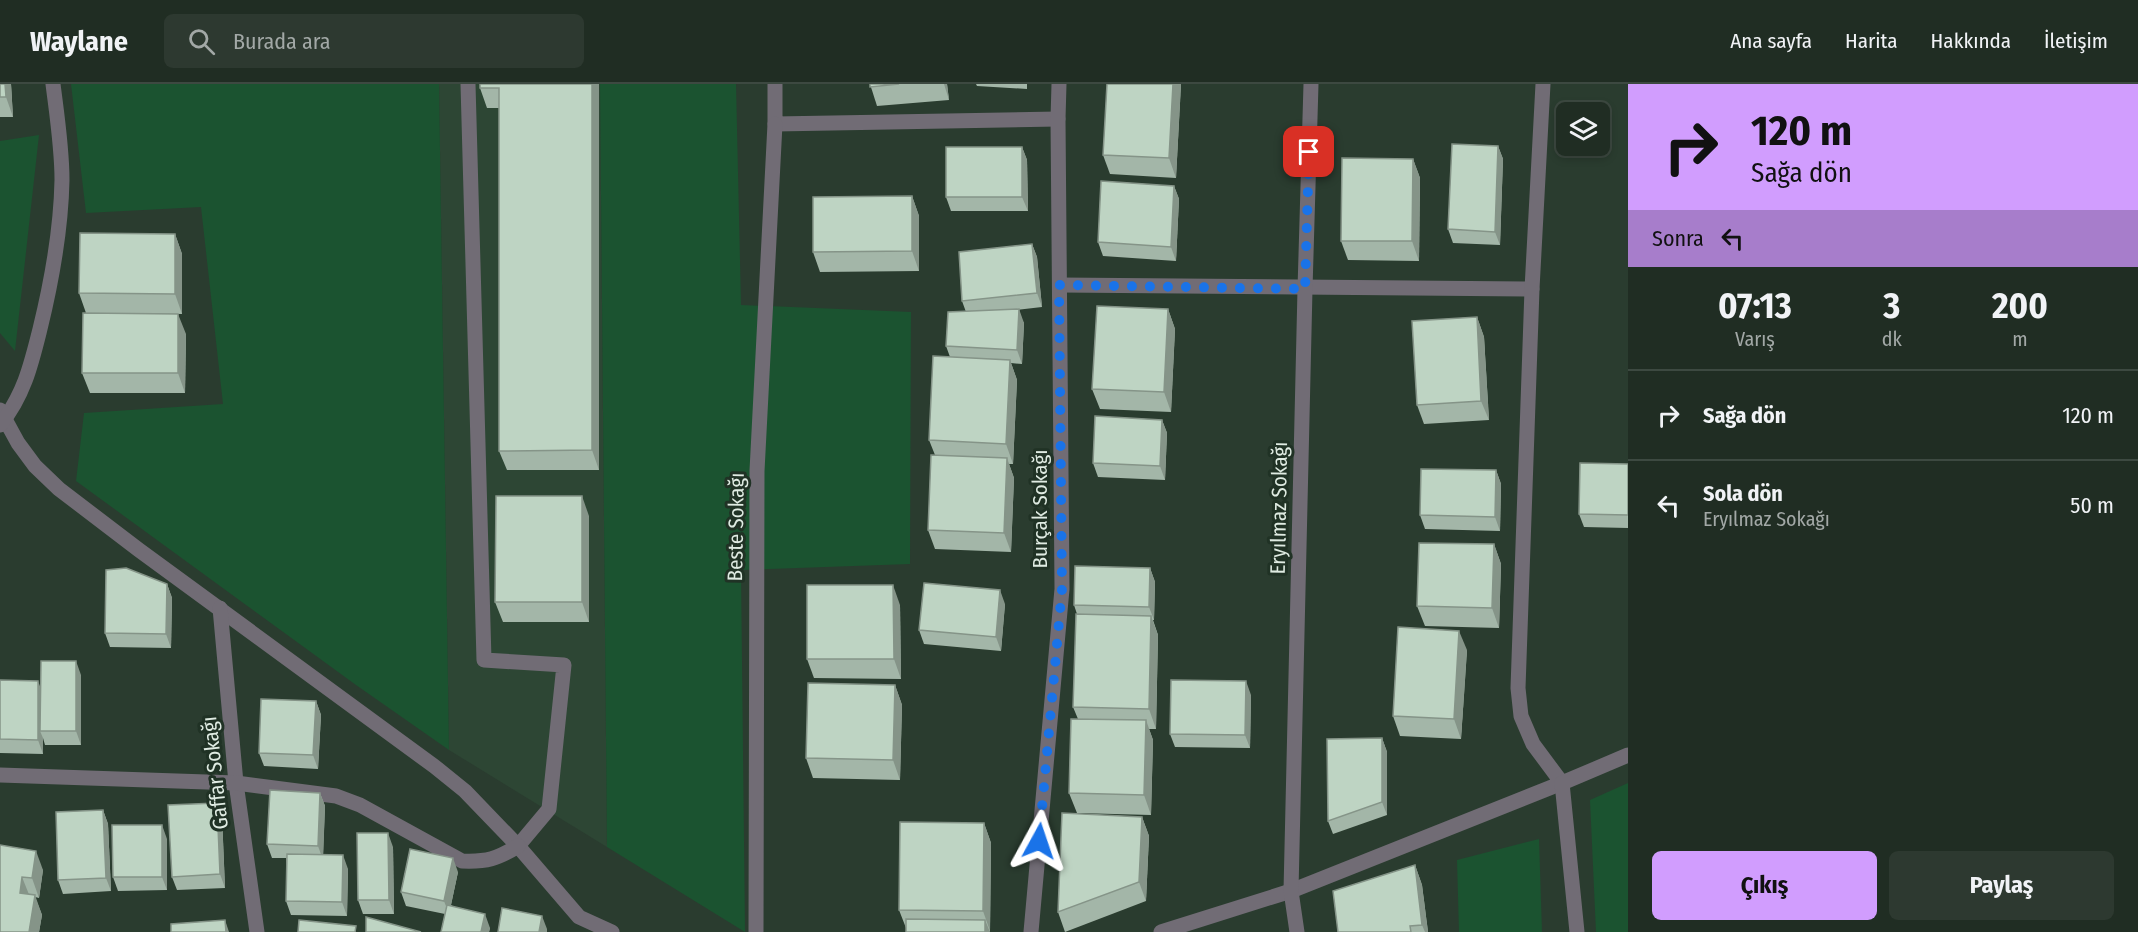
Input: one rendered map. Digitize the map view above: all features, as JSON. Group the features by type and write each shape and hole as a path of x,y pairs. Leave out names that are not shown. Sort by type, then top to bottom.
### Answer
{"street":[{"path":"53,84 62,179 59,229 50,289 28,378 2,418 35,466 59,489 434,765 465,791 518,846 579,917 612,932"},
{"path":"0,775 236,783 336,796 360,805 462,861 480,862 499,858 518,846 549,809 564,665 484,660 468,84"},
{"name":"Beste Sokağı","path":"756,932 757,471 775,124 775,84"},
{"name":"Burçak Sokağı","path":"1031,932 1062,589 1059,84"},
{"name":"Eryılmaz Sokağı","path":"1297,932 1291,891 1311,84"},
{"path":"1543,84 1532,290 1518,687 1521,716 1533,744 1562,783 1577,932"},
{"path":"775,124 1058,119"},
{"path":"1059,285 1532,290"},
{"name":"Gaffar Sokağı","path":"220,608 236,783 257,932"},
{"path":"1161,932 1291,891 1628,755"}],"shaded area":[{"path":"439,84 600,84 607,847 449,750"}],"green space":[{"path":"71,84 439,84 449,750 76,481 84,413 223,404 201,207 86,213"},
{"path":"600,84 736,84 741,305 911,312 910,564 741,570 745,932 607,847"},
{"path":"39,135 15,351 0,333 0,141"},
{"path":"1628,783 1628,932 1596,932 1590,800"},
{"path":"1539,839 1542,932 1459,932 1457,860"}],"building":[{"path":"0,84 5,84 6,97 0,97"},
{"path":"480,84 592,84 592,450 499,451 499,88 480,88"},
{"path":"870,84 899,84 870,87"},
{"path":"1107,84 1173,84 1169,158 1103,155"},
{"path":"1452,144 1498,146 1495,232 1448,229"},
{"path":"946,147 1022,147 1022,197 946,197"},
{"path":"1342,158 1413,159 1412,241 1341,241"},
{"path":"1101,181 1174,186 1171,247 1098,242"},
{"path":"912,196 912,251 813,252 813,197"},
{"path":"80,233 175,234 175,294 79,293"},
{"path":"1032,244 1037,293 962,301 959,252"},
{"path":"1097,306 1168,309 1164,392 1092,389"},
{"path":"1019,309 1017,350 946,346 948,312"},
{"path":"83,313 178,314 178,373 82,373"},
{"path":"1477,317 1481,401 1417,405 1412,321"},
{"path":"933,356 1010,360 1006,444 929,440"},
{"path":"1095,416 1162,420 1160,466 1093,463"},
{"path":"931,455 1007,458 1004,533 928,530"},
{"path":"1580,463 1628,464 1628,515 1579,514"},
{"path":"1421,469 1496,470 1495,517 1420,515"},
{"path":"496,496 582,496 582,602 495,602"},
{"path":"1419,543 1494,544 1492,608 1417,606"},
{"path":"1075,566 1150,568 1149,607 1074,605"},
{"path":"126,568 167,584 166,634 105,633 106,570"},
{"path":"924,583 1000,590 996,637 919,630"},
{"path":"807,585 893,585 894,659 807,659"},
{"path":"1076,614 1151,616 1149,709 1073,707"},
{"path":"1398,627 1459,631 1454,719 1393,716"},
{"path":"41,661 76,661 76,731 40,731"},
{"path":"0,680 38,681 38,740 0,739"},
{"path":"1171,680 1246,681 1245,735 1170,734"},
{"path":"808,683 895,685 893,760 806,758"},
{"path":"261,699 316,701 313,755 259,753"},
{"path":"1071,719 1146,720 1144,795 1069,793"},
{"path":"1382,738 1382,802 1328,821 1327,739"},
{"path":"270,790 320,793 318,846 267,844"},
{"path":"217,803 220,874 172,877 168,805"},
{"path":"103,810 106,878 58,880 56,812"},
{"path":"1062,813 1142,817 1139,882 1058,912"},
{"path":"900,822 984,823 983,911 899,910"},
{"path":"112,825 162,825 162,877 113,877"},
{"path":"357,833 388,833 389,900 358,900"},
{"path":"0,845 36,851 32,878 22,877 20,893 35,895 29,932 0,932"},
{"path":"410,849 453,858 444,901 401,892"},
{"path":"287,854 343,855 342,902 286,901"},
{"path":"1415,865 1422,925 1410,926 1411,932 1338,932 1333,891"},
{"path":"447,905 485,914 481,932 441,932"},
{"path":"502,908 542,916 539,932 498,932"},
{"path":"366,917 421,932 366,932"},
{"path":"906,919 985,920 985,932 906,932"},
{"path":"225,920 226,932 171,932 171,924"},
{"path":"299,920 356,926 355,932 298,932"}],"route":[{"path":"1039,841 1062,589 1059,285 1305,289 1309,152"}]}
